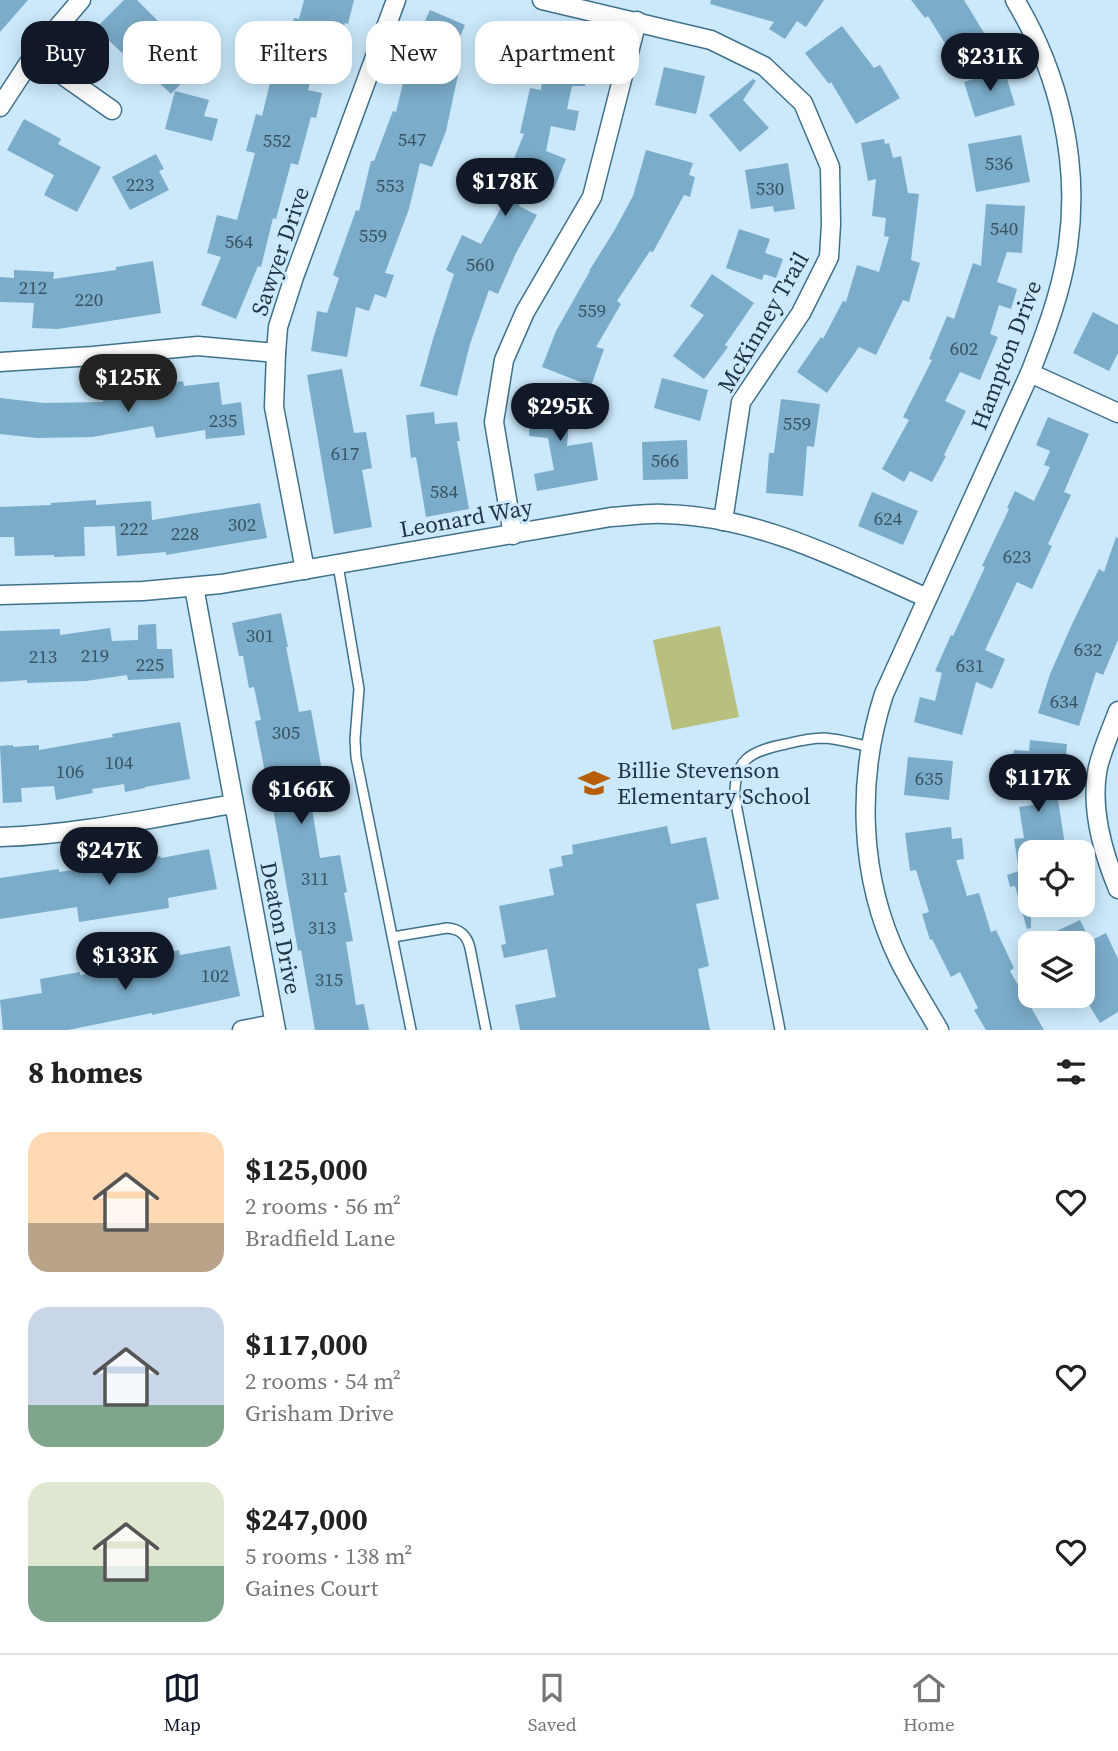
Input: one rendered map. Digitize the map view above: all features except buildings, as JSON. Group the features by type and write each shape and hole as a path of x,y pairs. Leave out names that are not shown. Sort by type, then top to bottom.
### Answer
{"street":[{"path":"63,21 81,0"},
{"name":"Sawyer Drive","path":"305,570 274,407 278,327 396,0"},
{"name":"McKinney Trail","path":"542,0 633,21"},
{"name":"Hampton Drive","path":"939,1030 899,961 882,917 867,844 866,796 877,717 884,694 1030,373 1049,326 1069,246 1071,184 1064,122 1038,40 1015,0"},
{"name":"McKinney Trail","path":"639,22 711,40 764,66 803,103 830,167 829,257 801,313 741,402 723,521"},
{"path":"0,107 21,74"},
{"path":"76,84 112,110"},
{"path":"513,535 494,422 504,360 525,312 592,197 621,84"},
{"path":"0,362 198,346 276,353"},
{"path":"1030,373 1118,413"},
{"name":"Leonard Way","path":"0,594 107,593 221,584 611,517 664,514 723,521 792,539 928,598"},
{"name":"Deaton Drive","path":"194,587 275,1027"},
{"path":"1118,711 1097,772 1096,814 1110,870 1118,889"},
{"path":"0,837 113,825 233,804"},
{"path":"242,1030 275,1027"}],"lane":[{"path":"338,565 359,689 356,757 411,1030"},
{"path":"780,1030 734,799 737,773 750,756 762,749 808,739 823,738 872,747"},
{"path":"393,937 447,928 453,928 465,935 486,1030"}],"green space":[{"path":"720,626 739,717 672,730 653,640"}],"place":[{"name":"Billie Stevenson Elementary School","path":"594,783"}]}
